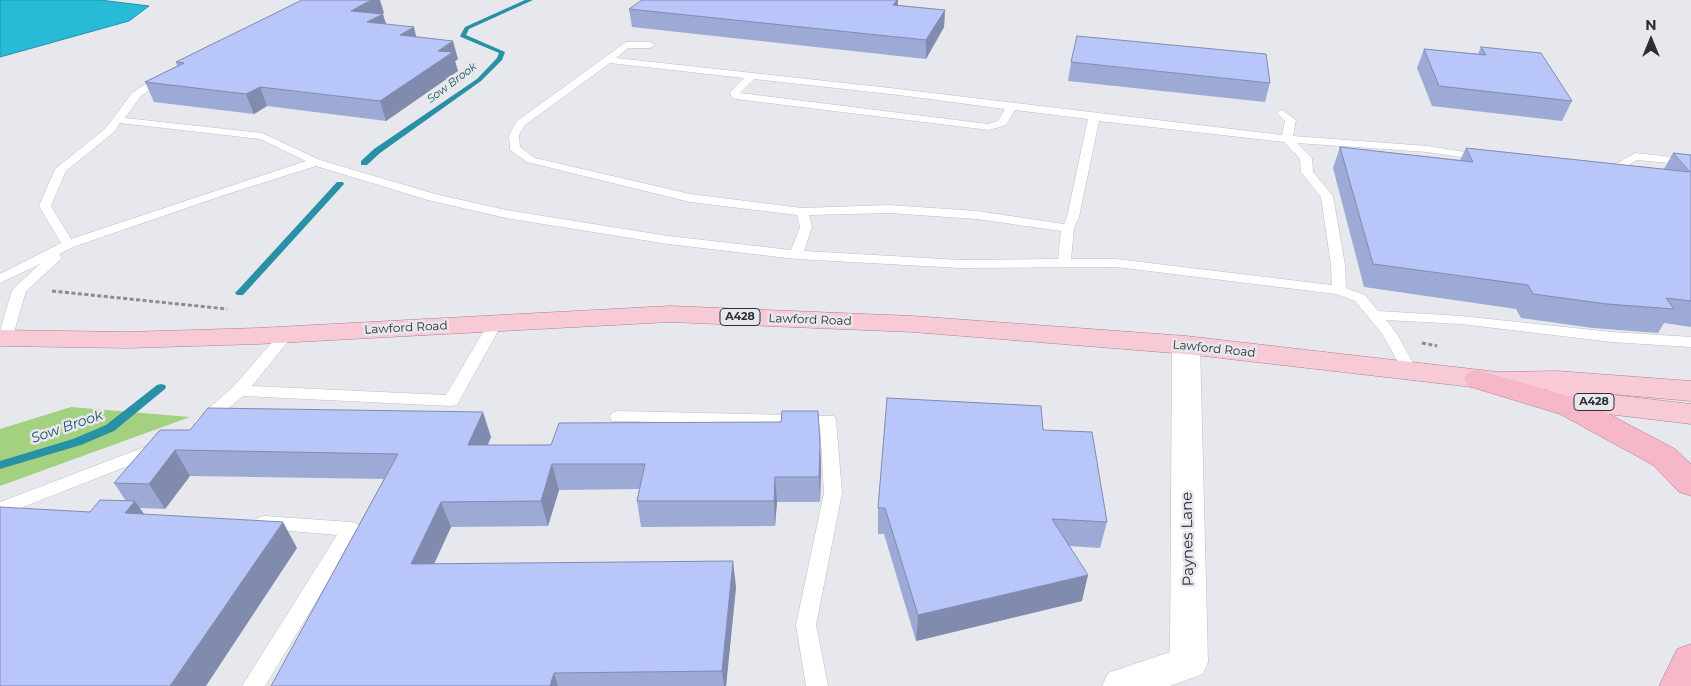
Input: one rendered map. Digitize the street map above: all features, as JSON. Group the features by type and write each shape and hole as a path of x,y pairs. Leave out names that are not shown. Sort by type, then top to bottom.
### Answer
{"highway":[{"path":"1488,380 1571,407 1664,458 1691,484"},
{"path":"1679,686 1691,661"}],"main road":[{"name":"Lawford Road","path":"3,338 128,340 286,334 593,317 688,315 913,324 1186,346 1409,370 1488,380 1582,401 1691,414"},
{"name":"Lawford Road","path":"1488,380 1557,380 1691,391"}],"street":[{"name":"Paynes Lane","path":"1122,686 1189,662 1186,346"}],"lane":[{"path":"650,45 626,45 583,80 521,123 514,135 514,148 532,160 690,198 802,212 889,210 977,215 1068,228"},
{"path":"606,60 752,75 1094,117 1287,138 1427,149 1493,158"},
{"path":"68,244 45,206 61,169 110,130 136,95 173,69"},
{"path":"752,75 736,93 736,96 989,127 1002,123 1011,107"},
{"path":"1282,114 1291,120 1287,138"},
{"path":"1064,263 1068,228 1073,217 1094,117"},
{"path":"118,120 262,136 316,162 432,197 506,214 668,240 796,255 961,264 1116,263 1339,290 1360,298 1390,334 1409,370"},
{"path":"1287,138 1306,158 1307,172 1327,196 1338,265 1339,290"},
{"path":"1592,170 1622,166 1635,156 1691,162"},
{"path":"0,279 68,244 222,191 316,162"},
{"path":"796,255 806,227 802,212"},
{"path":"3,338 19,290 68,244"},
{"path":"1374,314 1461,320 1612,336 1691,342"},
{"path":"238,391 451,401 496,322"},
{"path":"186,434 238,391 286,334"},
{"path":"618,418 828,420 833,493 806,625 817,686"},
{"path":"0,509 169,444"},
{"path":"0,513 40,514"},
{"path":"246,522 351,529 253,686"}],"green space":[{"path":"71,407 190,417 0,486 0,429"}],"water":[{"path":"0,0 100,0 149,6 129,21 0,57"}],"building":[{"path":"302,0 371,0 351,11 383,14 367,22 414,27 400,35 453,41 438,51 453,52 380,101 260,87 246,94 145,82 184,63 176,62"},
{"path":"642,0 897,0 893,5 945,10 926,40 629,9"},
{"path":"1077,36 1266,54 1270,83 1071,62"},
{"path":"1481,47 1541,53 1572,101 1439,86 1424,49 1486,55"},
{"path":"1340,147 1473,162 1466,148 1690,172 1673,153 1691,155 1691,301 1666,298 1674,309 1607,304 1533,294 1528,285 1373,264"},
{"path":"887,398 1041,406 1043,430 1092,432 1107,522 1052,519 1088,575 918,615 885,508 878,508"},
{"path":"208,408 483,412 468,445 551,445 559,423 781,422 782,411 818,411 819,477 775,477 774,501 637,501 645,464 552,464 541,501 441,502 411,564 733,561 722,671 554,673 550,686 271,686 398,454 175,450 149,484 114,483 160,430 190,430"},
{"path":"100,500 135,501 125,513 283,522 170,686 0,686 0,507 90,512"}],"waterway":[{"name":"Sow Brook","path":"364,163 377,151 479,80 500,59 502,52 463,36 467,28 530,0"},
{"name":"Sow Brook","path":"240,293 340,184"},
{"name":"Sow Brook","path":"0,465 77,442 110,428 161,387"}]}
